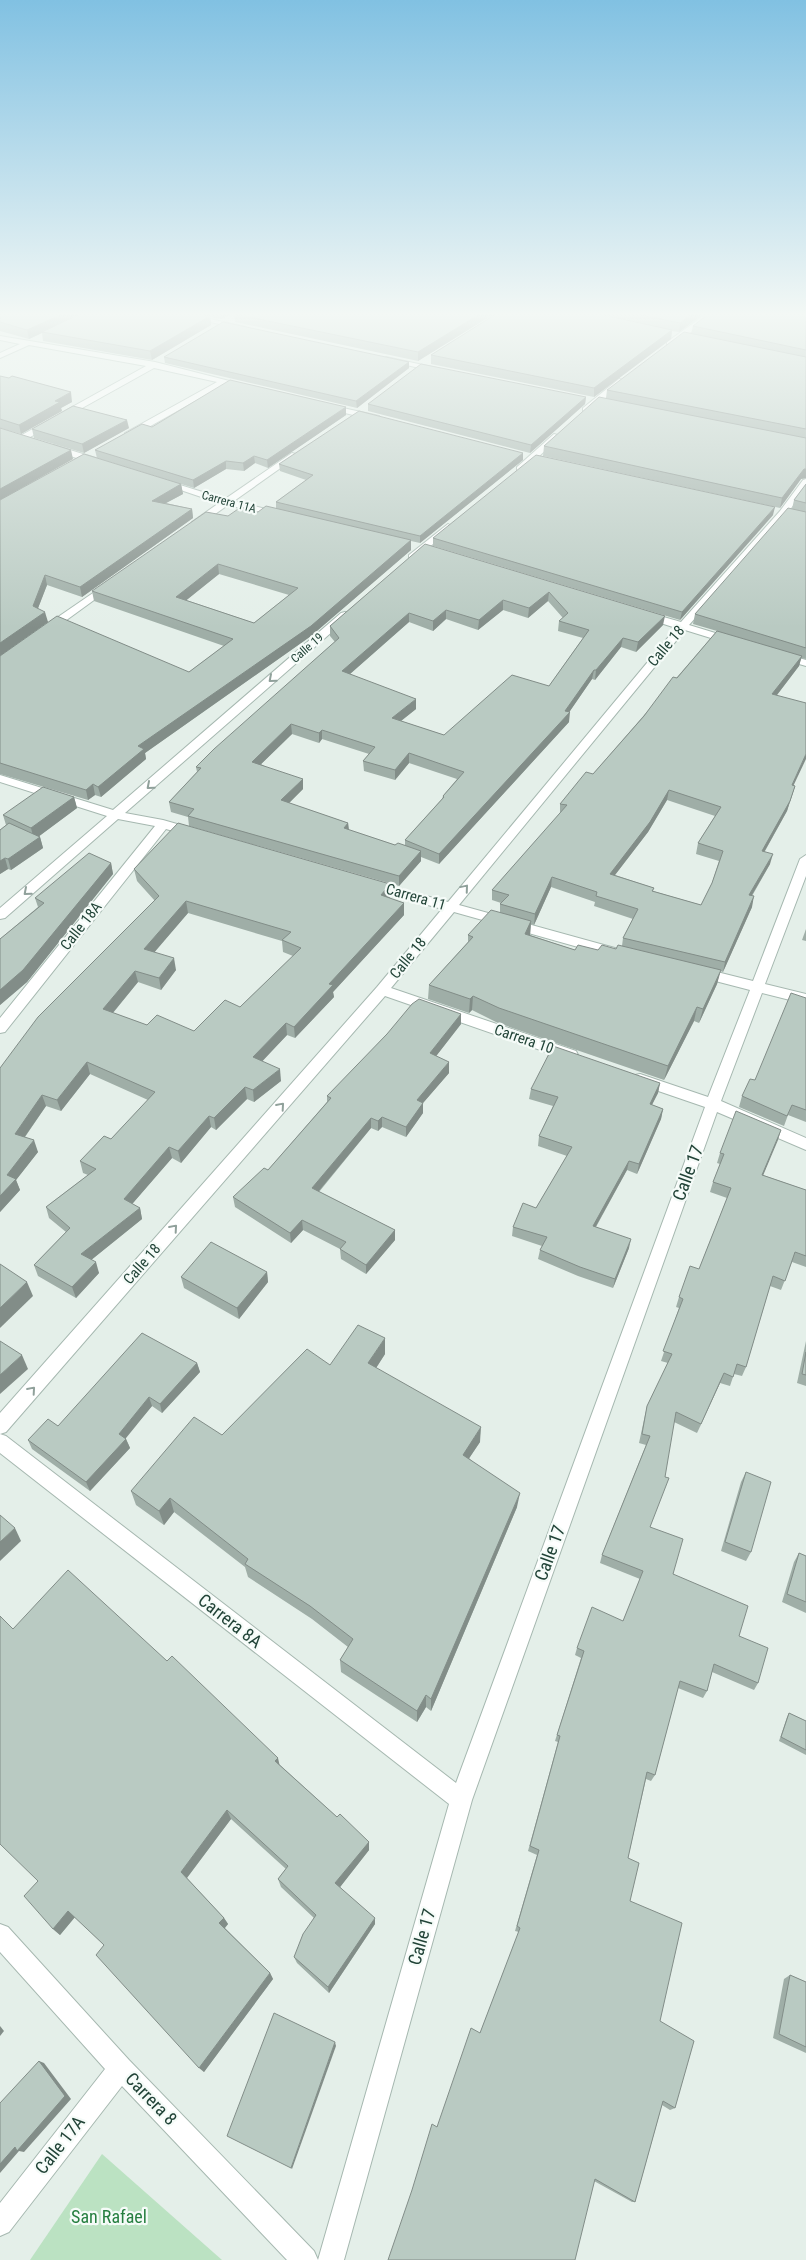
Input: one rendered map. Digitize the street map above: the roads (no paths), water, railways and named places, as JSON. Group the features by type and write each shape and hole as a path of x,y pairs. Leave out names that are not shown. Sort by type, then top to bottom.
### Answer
{"street":[{"path":"66,417 28,440 105,464"},
{"path":"121,439 159,417"},
{"path":"342,423 351,417"},
{"path":"379,417 385,420"},
{"path":"511,476 578,417"},
{"path":"185,531 303,450"},
{"path":"78,463 96,454"},
{"name":"Carrera 11A","path":"151,479 225,502 291,517"},
{"name":"Calle 18","path":"0,1426 382,990 682,626 783,513 806,482"},
{"path":"407,561 459,518"},
{"path":"40,634 120,577"},
{"name":"Calle 19","path":"0,915 355,606"},
{"path":"636,612 740,643"},
{"path":"768,651 806,662"},
{"path":"0,778 116,815 163,824 210,838"},
{"name":"Calle 18A","path":"0,1028 163,824"},
{"name":"Calle 17","path":"331,2260 461,1800 757,986 806,859"},
{"name":"Carrera 11","path":"363,882 632,957"},
{"path":"688,970 806,999"},
{"name":"Carrera 10","path":"382,990 584,1060"},
{"path":"630,1076 714,1104 806,1144"},
{"name":"Carrera 8A","path":"0,1442 461,1800"},
{"name":"Carrera 8","path":"0,1935 121,2068 305,2260"},
{"name":"Calle 17A","path":"0,2222 121,2068"}],"park label":[{"name":"San Rafael","path":"109,2217"}]}
